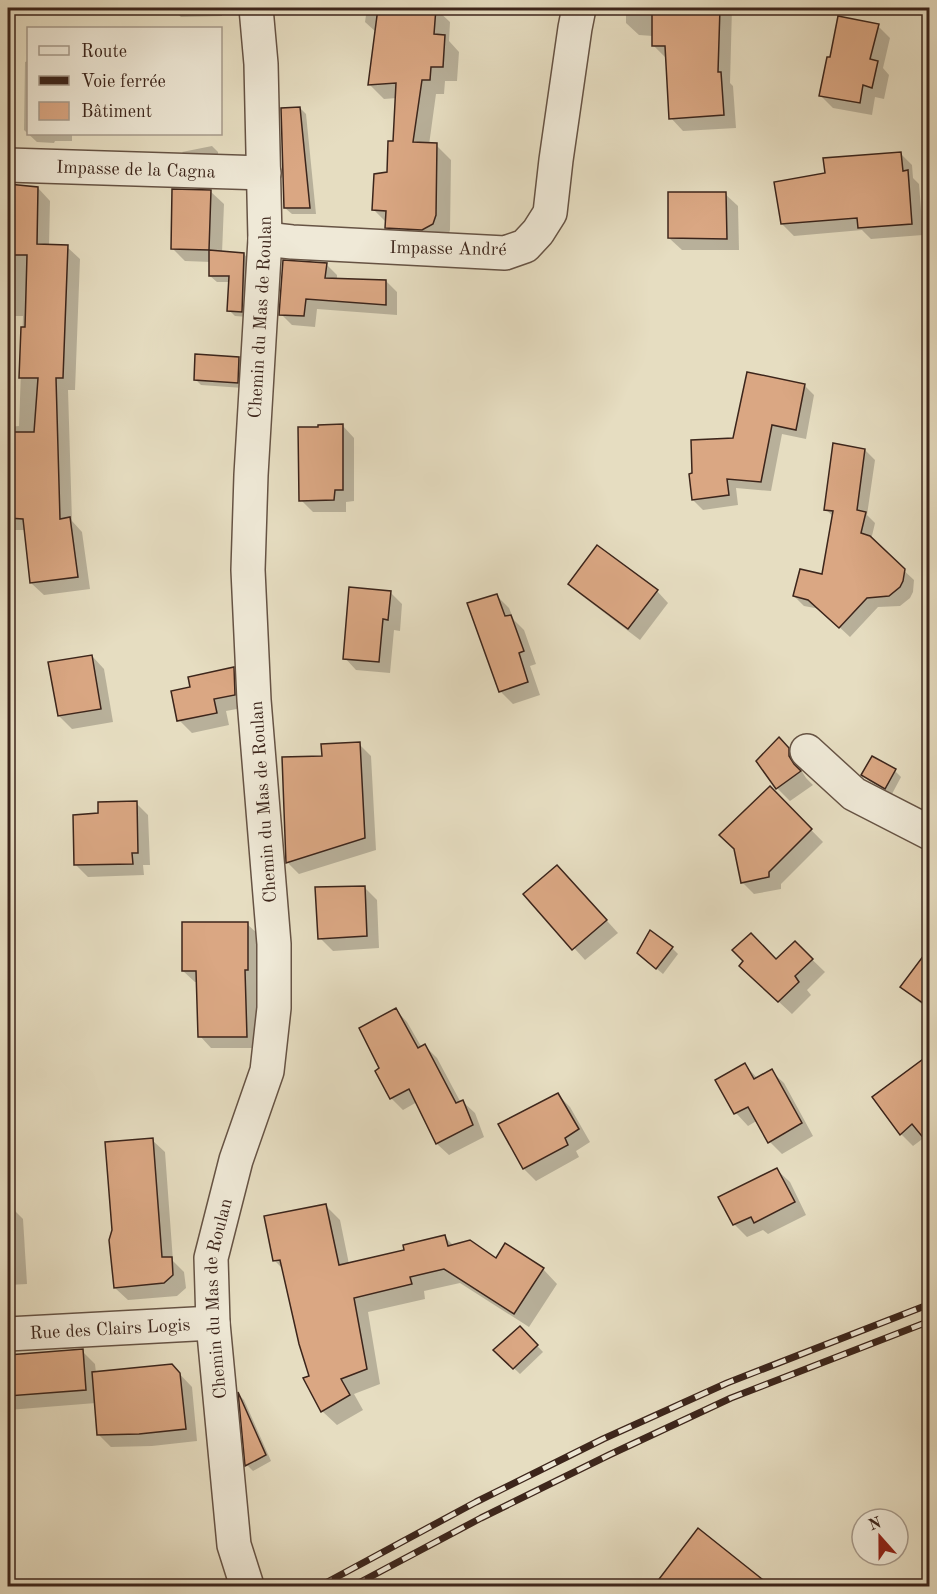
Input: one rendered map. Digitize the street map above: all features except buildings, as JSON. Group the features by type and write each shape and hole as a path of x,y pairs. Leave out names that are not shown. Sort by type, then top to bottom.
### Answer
{"street":[{"name":"Chemin du Mas de Roulan","path":"247,1587 234,1545 213,1323 212,1258 236,1160 267,1071 274,1008 274,944 254,700 248,570 251,475 265,239 261,64 256,8"},
{"name":"Impasse André","path":"265,239 505,253 525,246 538,232 550,213 579,8"},
{"name":"Impasse de la Cagna","path":"8,165 264,173"},
{"path":"807,751 854,794 930,832"},
{"name":"Rue des Clairs Logis","path":"8,1334 213,1323"}],"railway":[{"path":"320,1586 476,1502 603,1439 727,1383 930,1304"},
{"path":"353,1586 481,1518 731,1398 930,1321"}]}
